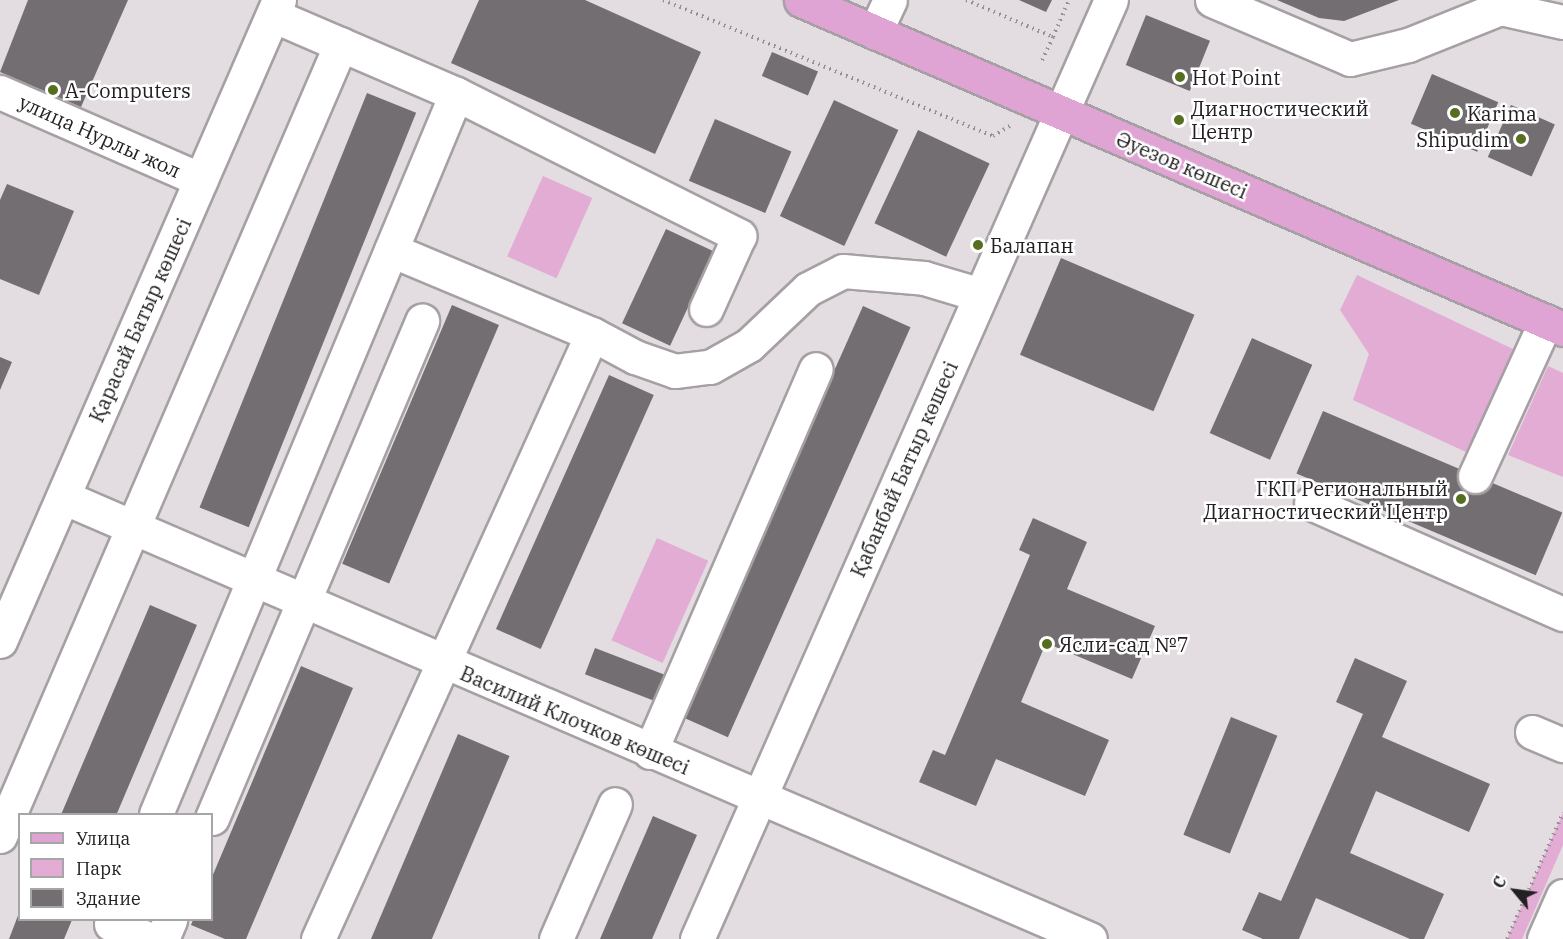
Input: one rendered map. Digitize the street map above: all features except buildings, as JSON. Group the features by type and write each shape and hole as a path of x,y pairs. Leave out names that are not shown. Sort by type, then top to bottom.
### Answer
{"main road":[{"name":"Әуезов көшесі","path":"801,0 1554,325"}],"street":[{"path":"875,32 890,0"},
{"name":"Қабанбай Батыр көшесі","path":"697,939 1063,114 1111,0"},
{"path":"1212,0 1350,59 1408,45 1500,8 1563,22"},
{"path":"276,7 341,44 456,94 739,236 706,309"},
{"name":"Қарасай Батыр көшесі","path":"0,640 276,7"},
{"path":"0,836 341,44"},
{"name":"улица Нурлы жол","path":"0,92 201,180"},
{"path":"156,813 250,581 456,94"},
{"path":"391,250 592,334 635,357 675,371 710,367 749,345 808,289 843,271 924,278 981,295"},
{"path":"213,816 300,602 422,321"},
{"path":"1476,476 1554,325"},
{"path":"318,939 592,334"},
{"path":"650,752 816,369"},
{"name":"Василий Клочков көшесі","path":"63,497 250,581 1090,939"},
{"path":"1311,503 1563,614"},
{"path":"1532,732 1563,745"},
{"path":"556,939 615,804"},
{"path":"1544,939 1563,896"},
{"path":"162,939 170,921"},
{"path":"110,927 149,939"}],"path":[{"path":"663,0 993,136 1017,122"},
{"path":"966,0 1053,37"},
{"path":"1041,63 1070,0"},
{"path":"1507,939 1563,813"}],"green space":[{"path":"543,176 592,198 557,278 507,256"},
{"path":"1357,275 1515,350 1466,452 1353,400 1369,354 1340,310"},
{"path":"1548,366 1563,373 1563,477 1508,455"},
{"path":"657,538 708,561 663,663 611,640"},
{"path":"1563,813 1563,845 1522,939 1507,939"}],"place":[{"name":"Hot Point","path":"1180,77"},
{"name":"A-Computers","path":"53,90"},
{"name":"Karima","path":"1455,113"},
{"name":"Диагностический Центр","path":"1179,120"},
{"name":"Shipudim","path":"1521,139"},
{"name":"Балапан","path":"978,245"},
{"name":"ГКП Региональный Диагностический Центр","path":"1461,499"},
{"name":"Ясли-сад №7","path":"1047,644"}]}
